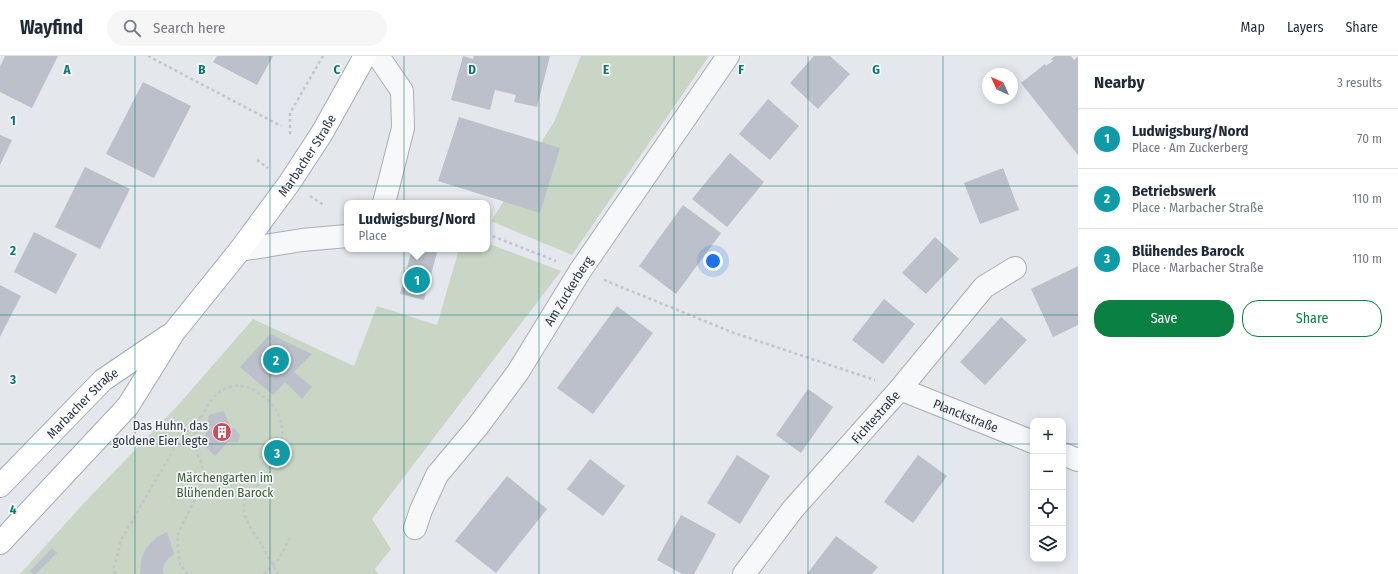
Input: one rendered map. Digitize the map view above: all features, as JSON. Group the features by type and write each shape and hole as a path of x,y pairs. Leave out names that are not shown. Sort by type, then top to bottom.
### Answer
{"main road":[{"name":"Marbacher Straße","path":"0,543 128,406 174,332 240,250 290,182 322,132 365,56"},
{"name":"Marbacher Straße","path":"0,486 103,380 174,332"}],"street":[{"path":"378,56 402,91 403,128 385,200"},
{"name":"Am Zuckerberg","path":"415,528 421,510 437,475 478,426 518,372 580,271 728,56"},
{"path":"240,250 302,240 344,236"},
{"name":"Fichtestraße","path":"744,574 793,509 900,389 984,287 1015,268"},
{"name":"Planckstraße","path":"900,389 1030,441"},
{"path":"1066,455 1078,460"}],"path":[{"path":"148,56 282,126"},
{"path":"290,114 323,56"},
{"path":"490,235 734,333 900,389"},
{"path":"115,574 114,568 121,540 179,440 202,414 212,398 222,390 232,386 242,385 265,397 280,417 283,426 276,461 270,472 261,483 247,496 244,506 245,517 278,574"},
{"path":"188,574 180,565 178,535 198,493 204,476 195,448 195,433 202,414"},
{"path":"264,574 279,559 290,538"}],"green space":[{"path":"581,56 709,56 572,255 491,221 554,122"},
{"name":"Märchengarten im Blühenden Barock","path":"490,244 561,271 372,519 391,549 375,569 378,574 20,574 84,503 180,403 253,319 354,366 377,306 437,325 458,252 490,252"}],"building":[{"path":"5,56 58,56 32,108 0,92 0,67"},
{"path":"217,56 273,56 257,85 213,62"},
{"path":"463,56 473,59 474,56 550,56 537,107 514,102 516,95 495,90 490,110 451,100"},
{"path":"814,56 830,56 850,74 818,109 790,83"},
{"path":"1055,56 1071,56 1074,60 1078,57 1078,155 1021,83 1045,64 1046,66 1053,61 1051,59"},
{"path":"143,82 191,106 154,178 106,154"},
{"path":"768,99 799,126 770,160 739,134"},
{"path":"459,117 560,148 540,213 438,181"},
{"path":"0,135 12,140 0,165"},
{"path":"730,153 764,182 727,227 692,199"},
{"path":"85,167 130,189 100,249 55,227"},
{"path":"1003,168 1019,210 980,224 964,183"},
{"path":"683,205 721,233 676,294 639,266"},
{"path":"34,232 77,254 56,294 14,272"},
{"path":"935,237 959,259 926,294 902,273"},
{"path":"411,252 437,252 424,300 400,294"},
{"path":"1078,266 1078,325 1053,337 1031,289"},
{"path":"0,285 21,296 0,337"},
{"path":"884,299 915,324 883,364 852,340"},
{"path":"617,306 653,333 593,414 557,388"},
{"path":"1001,317 1027,340 985,385 960,362"},
{"path":"270,334 312,354 294,372 312,387 302,399 285,382 273,395 240,367"},
{"path":"808,389 833,407 801,453 776,435"},
{"name":"Das Huhn, das goldene Eier legte","path":"224,411 230,427 235,429 240,435 238,442 228,442 215,456 204,445 209,415"},
{"path":"737,455 770,476 740,524 707,503"},
{"path":"918,455 947,476 913,523 884,502"},
{"path":"590,459 625,486 603,516 567,489"},
{"path":"507,476 547,509 496,573 455,541"},
{"path":"681,515 716,534 694,574 682,574 657,560"},
{"path":"167,532 174,554 165,562 163,569 164,574 140,574 141,560 146,548 157,537"},
{"path":"836,536 878,567 872,574 807,574"},
{"path":"52,548 57,553 36,574 33,574 30,571"}],"place":[{"name":"Ludwigsburg/Nord","path":"417,280"},
{"name":"Betriebswerk","path":"276,360"},
{"name":"Das Huhn, das goldene Eier legte","path":"222,432"},
{"name":"Blühendes Barock","path":"277,453"}]}
